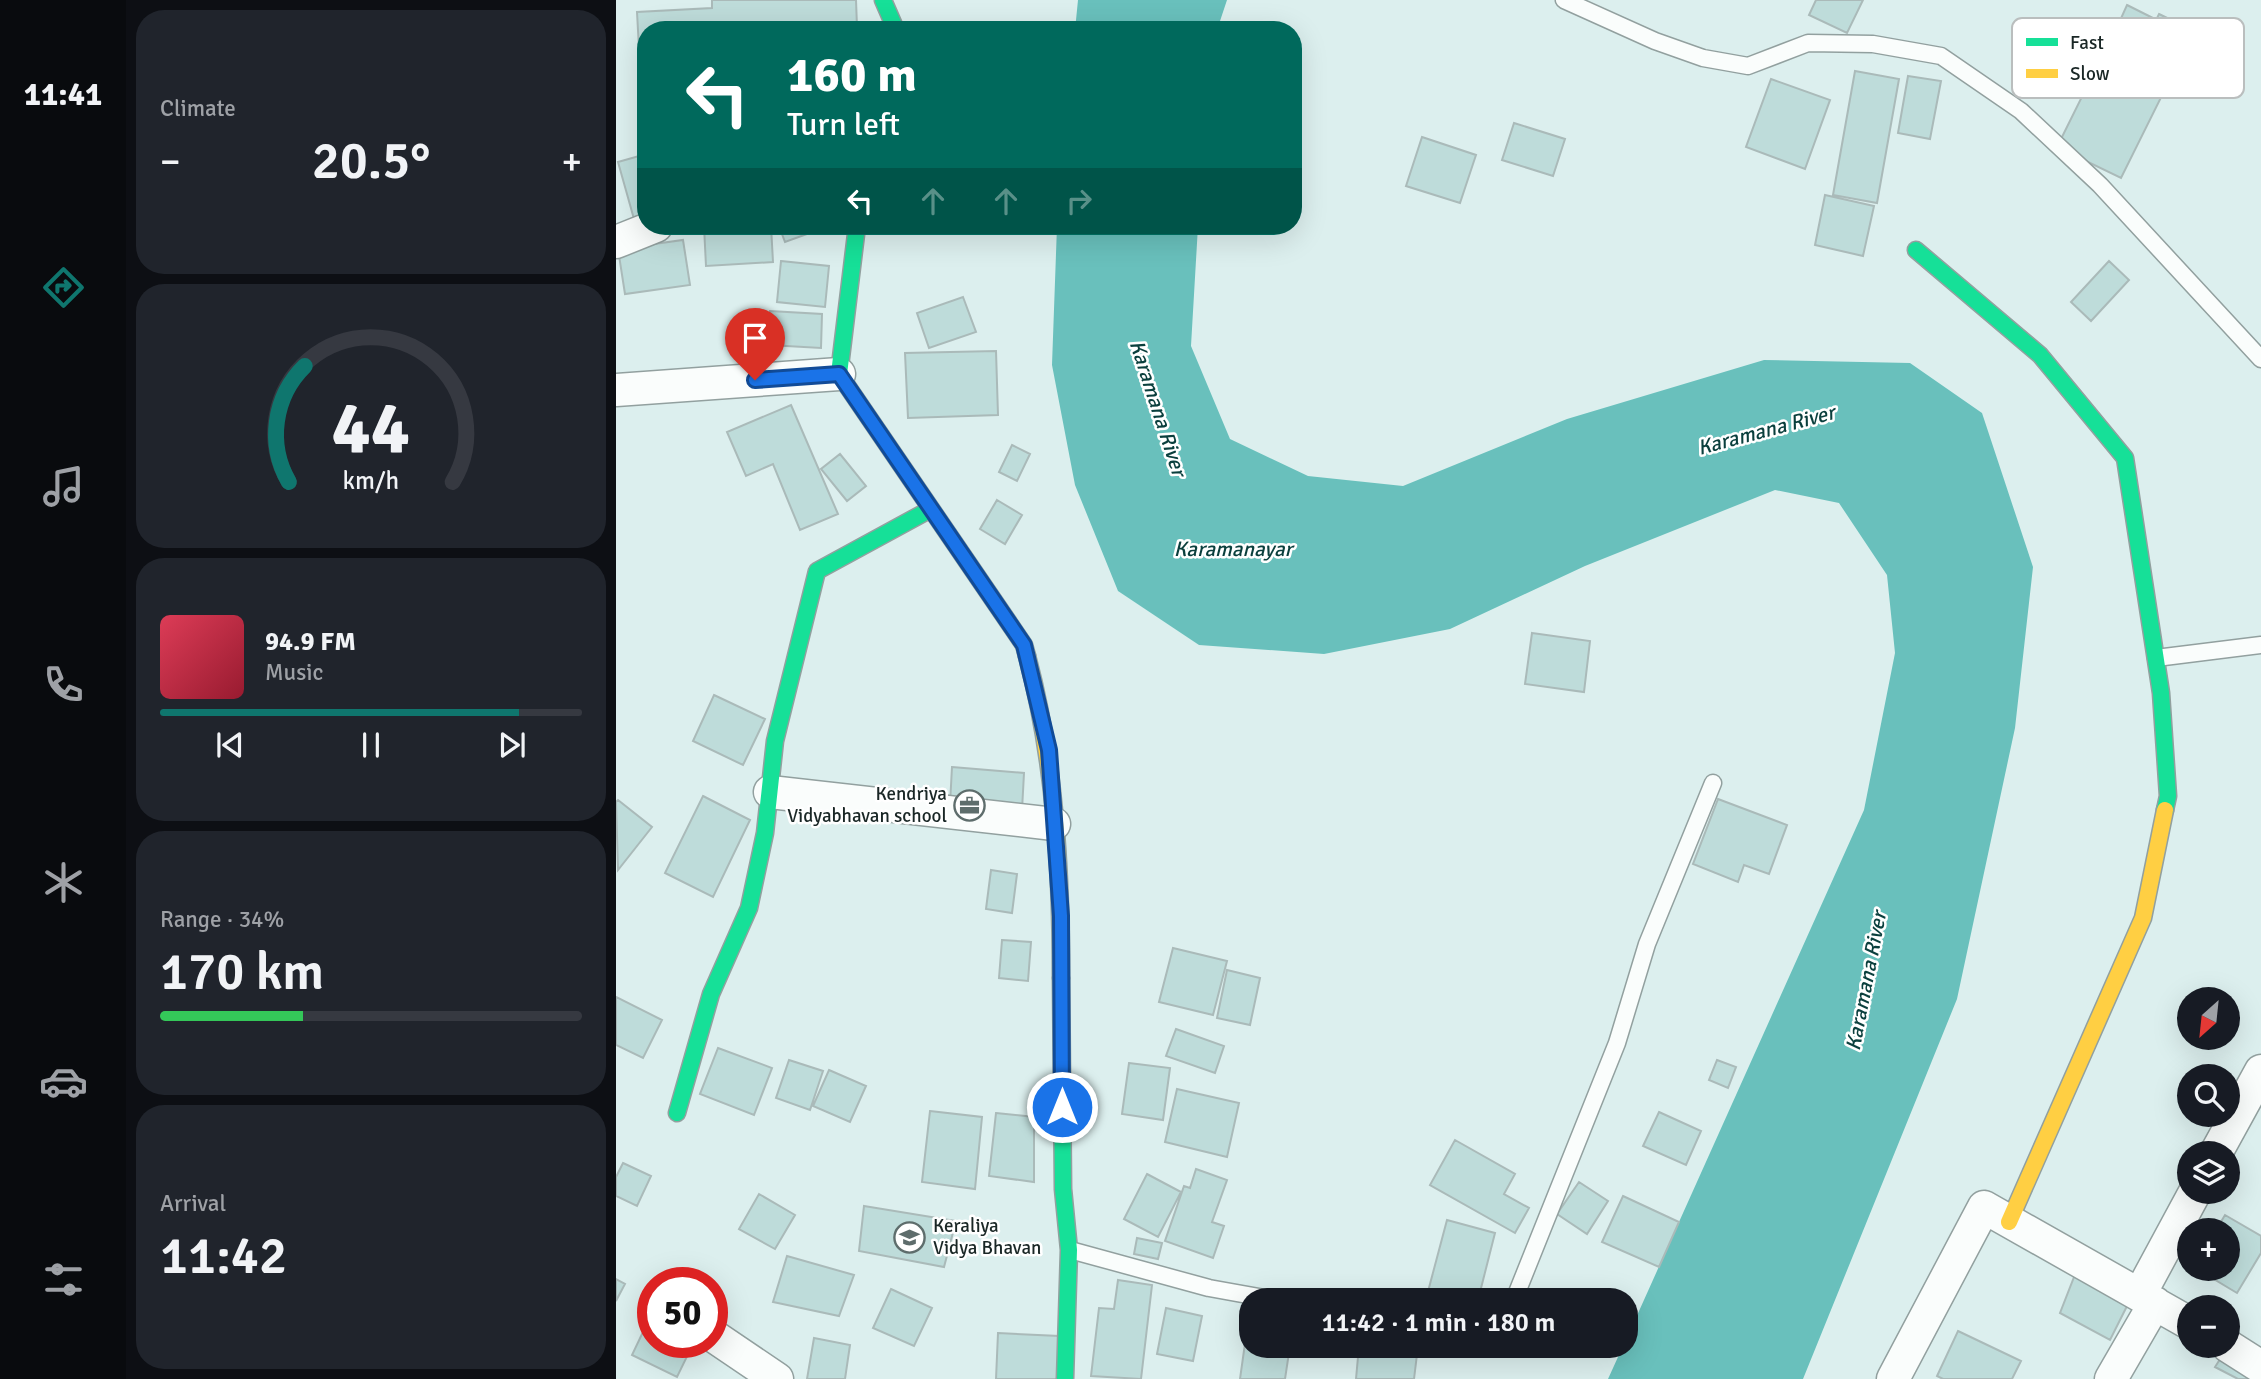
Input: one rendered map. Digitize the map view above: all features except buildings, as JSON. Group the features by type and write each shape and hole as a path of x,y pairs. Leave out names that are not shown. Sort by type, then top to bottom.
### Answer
{"street":[{"path":"883,0 894,21"},
{"path":"902,21 906,10"},
{"path":"616,242 637,234"},
{"path":"856,235 839,374 1024,645 1049,750 1061,916 1063,1189 1069,1250 1066,1379"},
{"path":"1916,250 2040,355 2125,458 2156,658 2168,796 2143,918 2009,1222"},
{"path":"616,390 839,374"},
{"path":"677,1113 711,994 749,908 765,833 775,741 817,571 931,509"},
{"path":"770,792 1054,824"},
{"path":"2223,1141 2261,1071"},
{"path":"2111,1379 2190,1204"},
{"path":"1893,1379 1984,1208 2177,1316"},
{"path":"728,1346 777,1379"},
{"path":"2240,1354 2261,1367"}],"lane":[{"path":"1563,0 1691,54 1748,66 1808,43 1873,44 1941,55 2021,111 2100,185 2261,359"},
{"path":"2156,658 2261,645"},
{"path":"1519,1288 1617,1043 1647,944 1713,783"},
{"path":"1069,1250 1209,1288 1239,1293"}],"water":[{"path":"1078,0 1227,0 1220,21 1076,21"},
{"name":"Karamanayar","path":"1057,235 1197,235 1191,346 1230,439 1308,476 1403,486 1567,419 1764,360 1910,363 1982,413 2033,567 2015,728 1957,999 1803,1379 1608,1379 1618,1358 1638,1358 1638,1313 1864,810 1895,653 1887,575 1839,503 1775,490 1585,566 1450,629 1324,654 1199,645 1118,591 1075,485 1052,365"}],"traffic: fast":[{"path":"883,0 892,21"},
{"path":"856,235 839,374 1024,645 1027,656"},
{"path":"1916,250 2040,355 2125,458 2161,693 2168,796 2165,810"},
{"path":"677,1113 711,994 749,908 765,833 775,741 817,571 931,509"},
{"path":"1061,978 1063,1189 1069,1250 1065,1379"}],"traffic: slow":[{"path":"1027,656 1050,775 1058,856 1061,978"},
{"path":"2009,1222 2143,918 2165,810"}],"place":[{"name":"Kendriya Vidyabhavan school","path":"970,805"},
{"name":"Keraliya Vidya Bhavan","path":"910,1237"}],"route":[{"path":"755,380 839,374 1024,645 1049,750 1061,916 1062,1107"}],"water label":[{"name":"Karamana River","path":"1158,408"},
{"name":"Karamana River","path":"1766,430"},
{"name":"Karamana River","path":"1866,981"}]}
